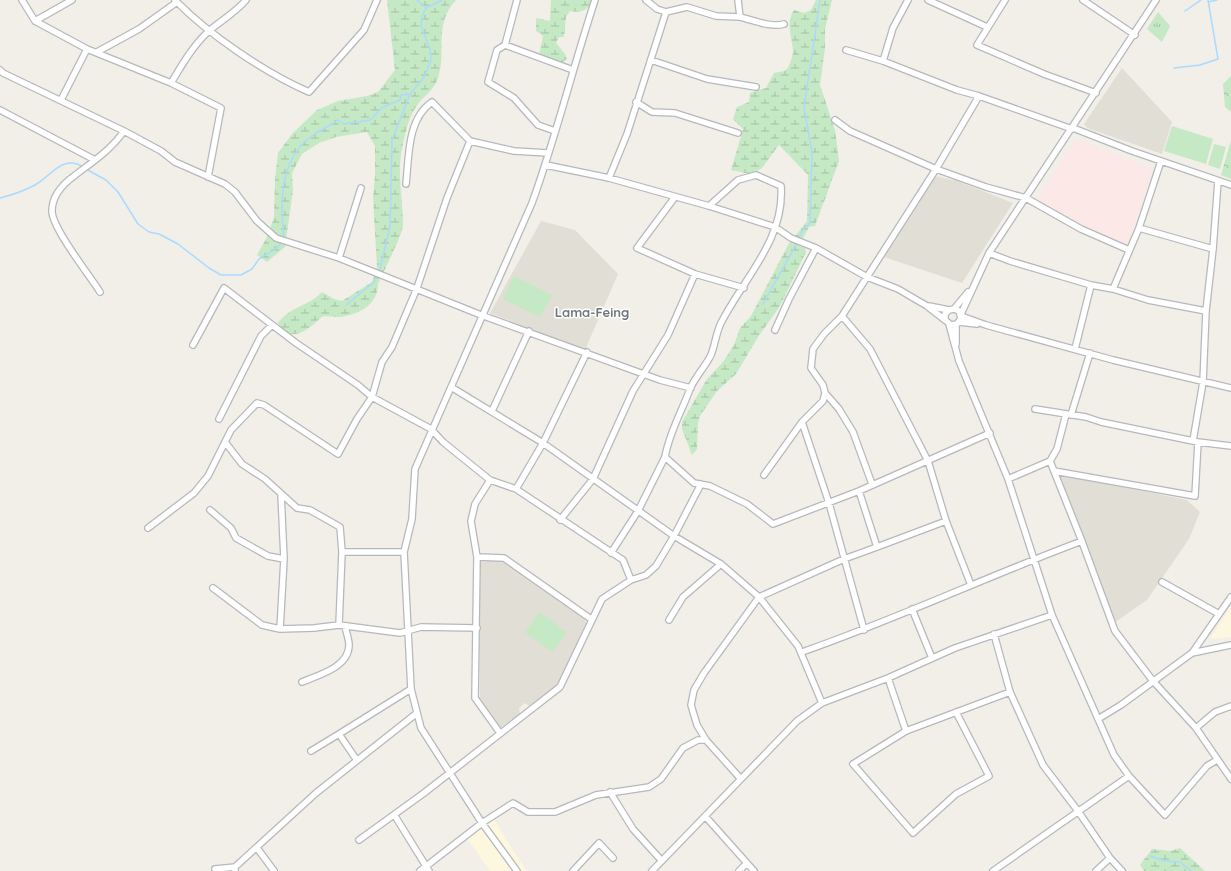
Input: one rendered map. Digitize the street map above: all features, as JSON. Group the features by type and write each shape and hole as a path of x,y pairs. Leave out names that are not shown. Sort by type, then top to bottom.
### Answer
{"street":[{"path":"22,0 35,21 87,49 171,84 221,108 208,177"},
{"path":"35,21 72,0"},
{"path":"171,84 191,51 209,31 239,8 246,0"},
{"path":"97,52 139,28 176,1 209,31 283,81 309,92 364,30 377,0"},
{"path":"505,46 517,0"},
{"path":"517,871 482,823 421,728 411,689 409,631 404,584 404,552 412,519 415,469 481,315 532,203 546,164 548,153 595,0"},
{"path":"646,0 657,9 666,12 687,7 716,16 740,17 779,26 784,24"},
{"path":"738,0 740,17"},
{"path":"883,60 893,28 908,0"},
{"path":"928,0 987,27"},
{"path":"1005,0 977,44 1044,74 1096,93"},
{"path":"1083,0 1135,35"},
{"path":"956,353 958,323 972,287 989,253 1073,129 1135,35 1156,0"},
{"path":"609,178 627,134 666,12"},
{"path":"555,131 538,124 514,98 488,82 497,50 505,46 573,70"},
{"path":"61,100 87,49"},
{"path":"846,50 883,60 957,90 979,96 1231,185"},
{"path":"651,60 707,79 756,87"},
{"path":"1,74 61,100 124,131 161,151 176,162 225,184 235,192 257,221 276,238 339,258 417,288 481,315 645,374 691,388"},
{"path":"872,484 853,432 839,409 825,393 823,385 811,368 813,349 824,334 842,316 936,169 979,96"},
{"path":"406,184 411,136 416,124 428,105 432,102 470,141 514,151 548,153"},
{"path":"636,102 652,112 675,113 738,133"},
{"path":"0,110 95,160"},
{"path":"835,120 850,131 936,169 986,187 1026,198 1081,229 1129,250"},
{"path":"100,292 59,230 52,212 54,201 60,188 106,152 124,131"},
{"path":"148,528 194,493 208,476 231,430 257,403 338,454 357,419 372,397 382,362 392,347 417,288 447,198 470,141"},
{"path":"1113,289 1139,228 1161,161"},
{"path":"546,164 609,178 709,206 775,227 791,238 816,248 867,277 898,289 927,306 947,322 986,325"},
{"path":"611,553 638,511 665,457 668,443 691,388 712,353 721,324 760,262 775,227 779,212 781,186 756,175 738,180 709,206"},
{"path":"1054,471 1195,496 1196,442 1203,382 1206,311 1213,249 1218,181"},
{"path":"339,258 361,188"},
{"path":"675,197 636,248 696,274 744,288"},
{"path":"1139,228 1213,249"},
{"path":"775,330 789,299 816,248"},
{"path":"989,253 1010,261 1091,285 1113,289 1148,300 1206,311"},
{"path":"560,520 593,478 633,391 668,335 696,274"},
{"path":"1075,349 1091,285"},
{"path":"972,287 952,309 945,314 956,353 1008,479 1052,615 1114,755 1129,776 1165,815 1208,766 1217,760"},
{"path":"193,345 224,288 272,325 358,385 372,397 431,430 443,442 490,480 516,489 560,520 623,560 631,580"},
{"path":"927,306 952,309 961,315 986,325 1090,353 1231,388"},
{"path":"842,316 870,349 928,461 946,521 971,585"},
{"path":"219,419 261,336 272,325"},
{"path":"492,411 529,331"},
{"path":"516,489 543,443 587,352"},
{"path":"1008,479 1050,461 1057,449 1090,353"},
{"path":"451,387 543,443 674,536 721,564 759,597 802,652 822,703"},
{"path":"764,475 802,422 817,409 823,401 825,393"},
{"path":"1034,409 1069,414 1196,442 1231,446"},
{"path":"802,422 829,503 864,630"},
{"path":"665,457 694,484 710,486 747,504 773,524 858,491 990,434"},
{"path":"225,442 242,464 265,479 297,508 310,510 340,527 342,552 342,625 349,645 345,656 332,670 302,682"},
{"path":"1050,461 1082,541 1114,631 1153,681 1196,728 1231,779"},
{"path":"490,480 475,504 471,520 477,557 475,698 500,733"},
{"path":"359,840 394,816 560,687 591,619 602,599 631,580 646,575 656,566 674,536 701,484"},
{"path":"858,491 877,547"},
{"path":"280,629 284,559 281,494"},
{"path":"210,510 231,528 236,538 268,556 284,559"},
{"path":"740,778 706,740 697,725 691,705 694,690 704,673 759,597 844,559 946,521"},
{"path":"802,652 864,630 1034,559 1082,541"},
{"path":"342,552 404,552"},
{"path":"477,557 504,558 591,619"},
{"path":"669,620 682,597 721,564"},
{"path":"1162,582 1219,614"},
{"path":"213,588 262,625 280,629 342,625 400,633 421,627 476,628"},
{"path":"1098,719 1121,705 1192,653 1231,597"},
{"path":"912,609 932,658"},
{"path":"652,871 740,778 797,721 822,703 888,678 932,658 994,634 1052,615"},
{"path":"994,634 1010,692 1043,765 1078,811 1110,858 1122,871"},
{"path":"1192,653 1231,645"},
{"path":"888,678 906,731"},
{"path":"311,751 411,689"},
{"path":"956,712 989,776 956,794 913,833 853,764 906,731 956,712 1010,692"},
{"path":"1196,728 1215,712 1231,706"},
{"path":"215,869 235,869 310,798 356,759 371,751 417,713"},
{"path":"339,734 356,759"},
{"path":"420,871 427,869 482,823 513,803 528,812 555,812 596,795 649,787 661,779 683,748 698,740 706,740"},
{"path":"992,871 1129,776"},
{"path":"610,792 633,828 662,860"},
{"path":"394,816 427,869"},
{"path":"705,816 754,871"},
{"path":"573,871 599,843 613,858"},
{"path":"257,848 274,871"},
{"path":"1099,870 1110,858"},
{"path":"739,871 746,863"}],"shaded area":[{"path":"1122,68 1172,122 1162,154 1087,128 1084,124"},
{"path":"1076,139 1153,169 1126,247 1037,200"},
{"path":"935,176 957,181 1013,203 962,283 884,257"},
{"path":"541,221 575,230 618,274 585,350 490,313"},
{"path":"1058,474 1187,500 1200,512 1189,539 1147,600 1114,623"},
{"path":"501,560 584,617 586,623 558,686 530,707 525,703 519,708 520,714 500,728 480,699 479,562"},
{"path":"1231,606 1231,637 1210,639"},
{"path":"491,814 527,871 490,871 469,841 467,830"}],"green space":[{"path":"387,0 456,0 449,9 445,19 438,78 432,89 415,109 410,118 405,134 400,164 403,215 402,229 378,284 375,296 368,306 352,315 343,317 323,316 300,333 289,333 283,330 278,323 288,313 317,297 322,292 334,299 342,301 372,282 377,267 373,197 375,177 375,146 367,132 336,137 319,143 302,154 292,173 293,190 285,247 267,262 257,255 266,239 274,218 275,180 278,153 292,134 317,110 338,101 367,96 378,92 395,70"},
{"path":"551,0 592,0 589,7 586,9 577,12 570,11 566,17 564,37 559,37 556,43 567,59 561,63 539,56 543,36 536,31 536,18 550,21"},
{"path":"816,0 832,0 825,29 825,48 820,85 835,130 839,161 815,226 809,227 799,246 805,248 806,252 780,306 758,337 736,374 717,391 700,416 698,423 697,449 692,455 682,429 682,422 707,379 723,362 734,345 740,328 751,316 788,245 807,221 808,175 779,145 762,168 751,174 731,170 743,129 733,119 737,107 749,102 750,93 766,88 774,73 784,71 788,68 793,53 789,25 791,15 794,10 804,13 811,10"},
{"path":"1158,12 1170,26 1162,42 1147,29"},
{"path":"1231,76 1231,112 1225,107 1223,84"},
{"path":"1172,126 1213,139 1206,164 1164,151"},
{"path":"1231,140 1231,179 1221,175"},
{"path":"1214,144 1226,147 1220,169 1208,165"},
{"path":"514,276 552,295 540,317 503,299"},
{"path":"540,612 567,633 552,652 525,632"},
{"path":"1180,848 1205,871 1144,871 1140,865 1152,849 1170,851"}],"waterway":[{"path":"417,0 426,8"},
{"path":"379,272 390,227 392,140 410,94 424,77 431,61 430,49 421,26 422,16 426,8 442,0"},
{"path":"799,238 803,230 810,223 812,152 804,108 820,0"},
{"path":"1185,11 1201,0"},
{"path":"1174,68 1200,65 1218,59 1208,0"},
{"path":"1208,2 1217,0"},
{"path":"284,238 282,211 284,182 293,157 301,146 312,136 338,120 344,124 370,120 383,107 400,100 401,95 410,94"},
{"path":"0,198 18,193 35,185 63,165 69,163 83,167"},
{"path":"86,169 106,180 118,192 138,224 149,232 159,234 178,244 209,268 221,275 241,275 252,269 259,259 277,248 282,242"},
{"path":"763,304 797,242"},
{"path":"346,305 374,282 377,275"},
{"path":"1150,856 1165,861 1180,862 1191,871"}],"district":[{"name":"Lama-Feing","path":"592,312"}]}
